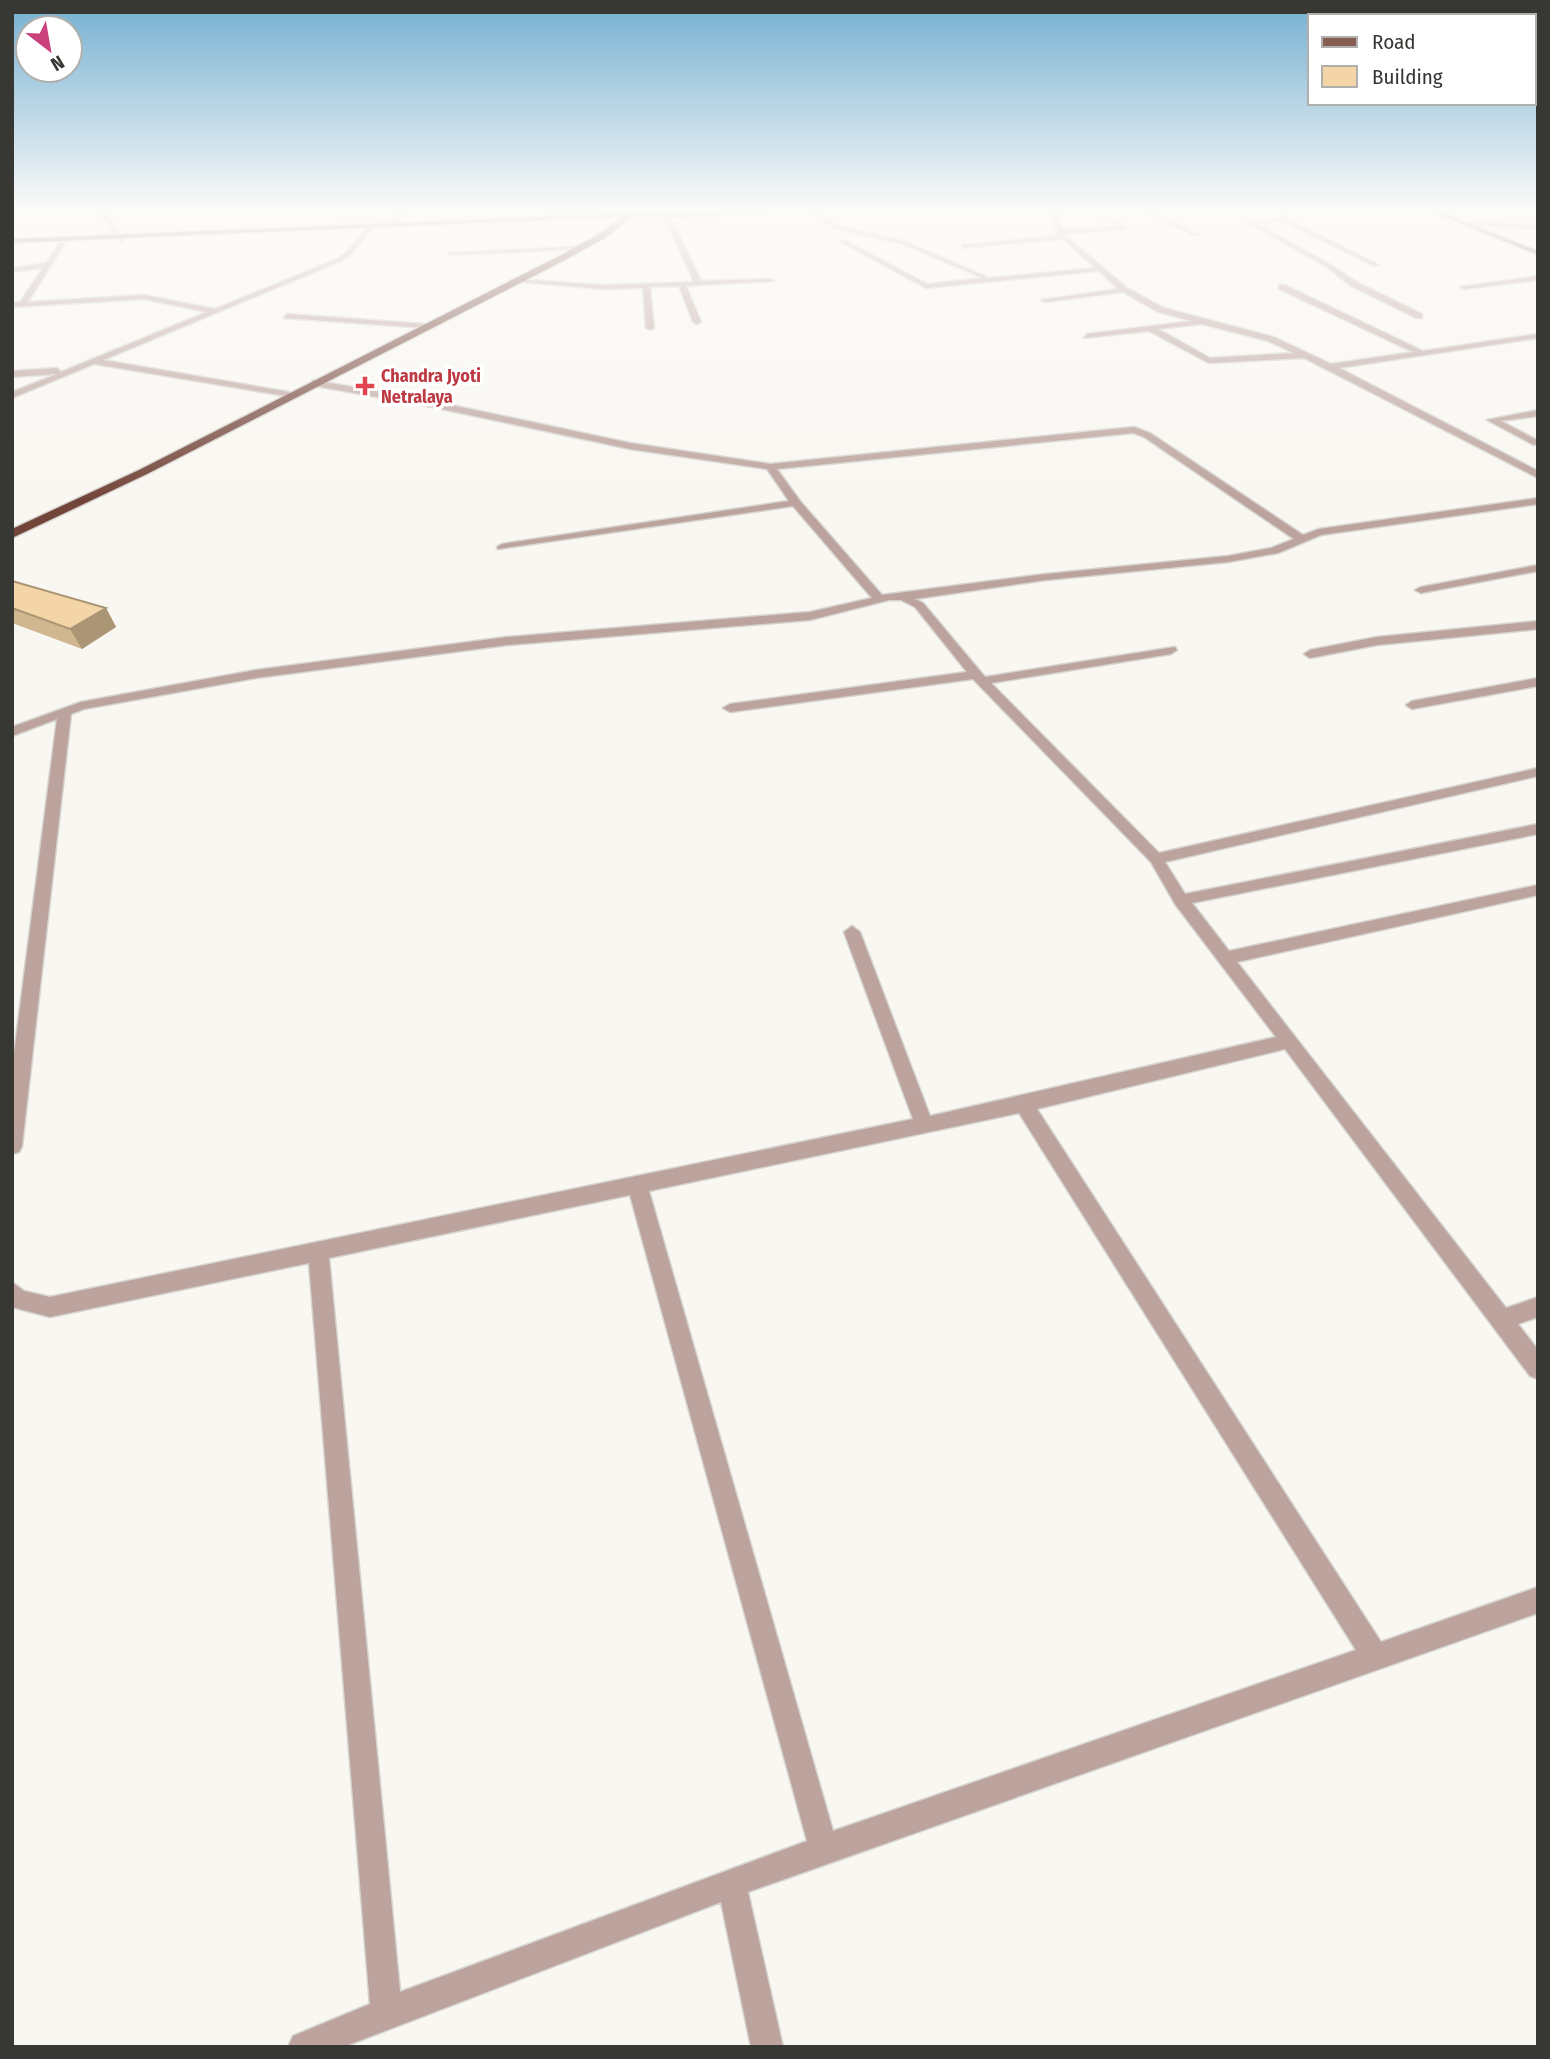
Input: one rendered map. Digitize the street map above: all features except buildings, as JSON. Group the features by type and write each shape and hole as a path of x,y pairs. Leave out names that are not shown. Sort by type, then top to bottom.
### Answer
{"highway":[{"path":"12,534 143,472 461,308"}],"street":[{"path":"201,308 216,311"},
{"path":"12,395 223,308"},
{"path":"648,308 650,328"},
{"path":"691,308 697,322"},
{"path":"12,732 65,711 132,695 412,652 549,637 810,616 879,599 1046,577 1228,559 1274,551 1319,532 1538,499 1531,488 1538,477 1305,355 1256,334 1157,308"},
{"path":"1326,308 1422,354"},
{"path":"1403,308 1419,316"},
{"path":"287,316 426,326"},
{"path":"1087,336 1153,330 1206,321"},
{"path":"1153,330 1209,361 1305,355"},
{"path":"1330,368 1538,335"},
{"path":"92,361 289,395"},
{"path":"12,374 71,370"},
{"path":"313,383 432,404 629,446 770,467 1134,430 1147,435 1300,538"},
{"path":"1534,442 1492,420 1538,413"},
{"path":"770,467 796,503 879,599"},
{"path":"502,547 796,503"},
{"path":"1421,590 1538,568"},
{"path":"903,597 919,605 979,678 1156,859 1181,900 1538,1368"},
{"path":"1310,654 1377,641 1538,625"},
{"path":"730,708 979,678 1171,650"},
{"path":"1412,705 1534,685"},
{"path":"12,1146 65,711"},
{"path":"1156,859 1538,772"},
{"path":"1181,900 1538,829"},
{"path":"1227,958 1538,890"},
{"path":"852,932 924,1125"},
{"path":"12,1292 18,1299 50,1307 1024,1104 1290,1041"},
{"path":"1024,1104 1375,1656"},
{"path":"637,1185 824,1849"},
{"path":"318,1252 386,2012"},
{"path":"1502,1320 1538,1307"},
{"path":"304,2047 386,2012 824,1849 1538,1600"},
{"path":"732,1884 767,2047"}],"place":[{"name":"Chandra Jyoti Netralaya","path":"365,386"}]}
